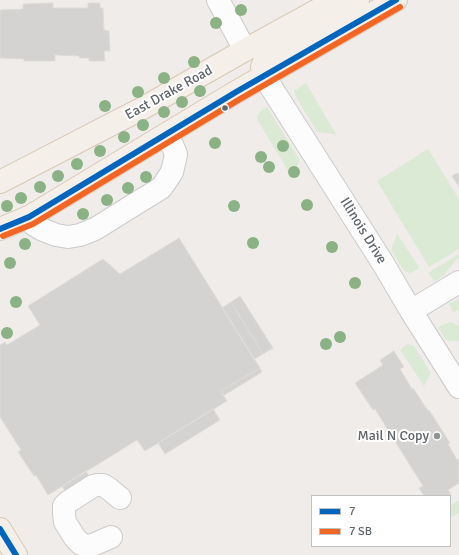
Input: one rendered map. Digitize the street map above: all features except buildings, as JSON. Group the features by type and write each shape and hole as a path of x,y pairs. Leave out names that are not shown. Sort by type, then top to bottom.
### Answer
{"main road":[{"name":"East Drake Road","path":"0,182 143,108 336,0"},
{"path":"264,76 262,67 266,57 358,0"},
{"path":"0,229 29,217 264,76 396,0"},
{"path":"0,529 16,555"}],"street":[{"path":"218,0 245,50"},
{"name":"Illinois Drive","path":"264,76 380,258 459,387"},
{"path":"29,217 33,224 56,235 68,237 80,235 95,229 161,188 172,172 176,154 167,134"},
{"path":"412,311 459,282"},
{"path":"111,537 88,546 81,544 75,538 65,522 64,506 93,486 98,485 103,485 120,498"}],"green space":[{"path":"306,83 336,134 317,132 295,95 294,91"},
{"path":"267,107 299,159 292,177 258,121 257,116"},
{"path":"428,149 459,199 459,249 429,267 377,181"},
{"path":"397,234 419,267 411,273 404,271 391,250"},
{"path":"459,254 459,258 443,276 435,281 431,277 429,272"},
{"path":"459,299 459,310 453,312 449,304"},
{"path":"451,322 459,326 459,341 446,340 438,327"},
{"path":"408,344 414,346 431,373 424,386 401,351 401,349"},
{"path":"459,500 459,513 451,517 451,505"}],"transit line":[{"name":"7","path":"0,229 29,217 236,92 396,0"},
{"path":"3,236 33,224 240,99 400,7"},
{"name":"7","path":"0,529 16,555"}],"place":[{"name":"Mail N Copy","path":"437,436"}]}
